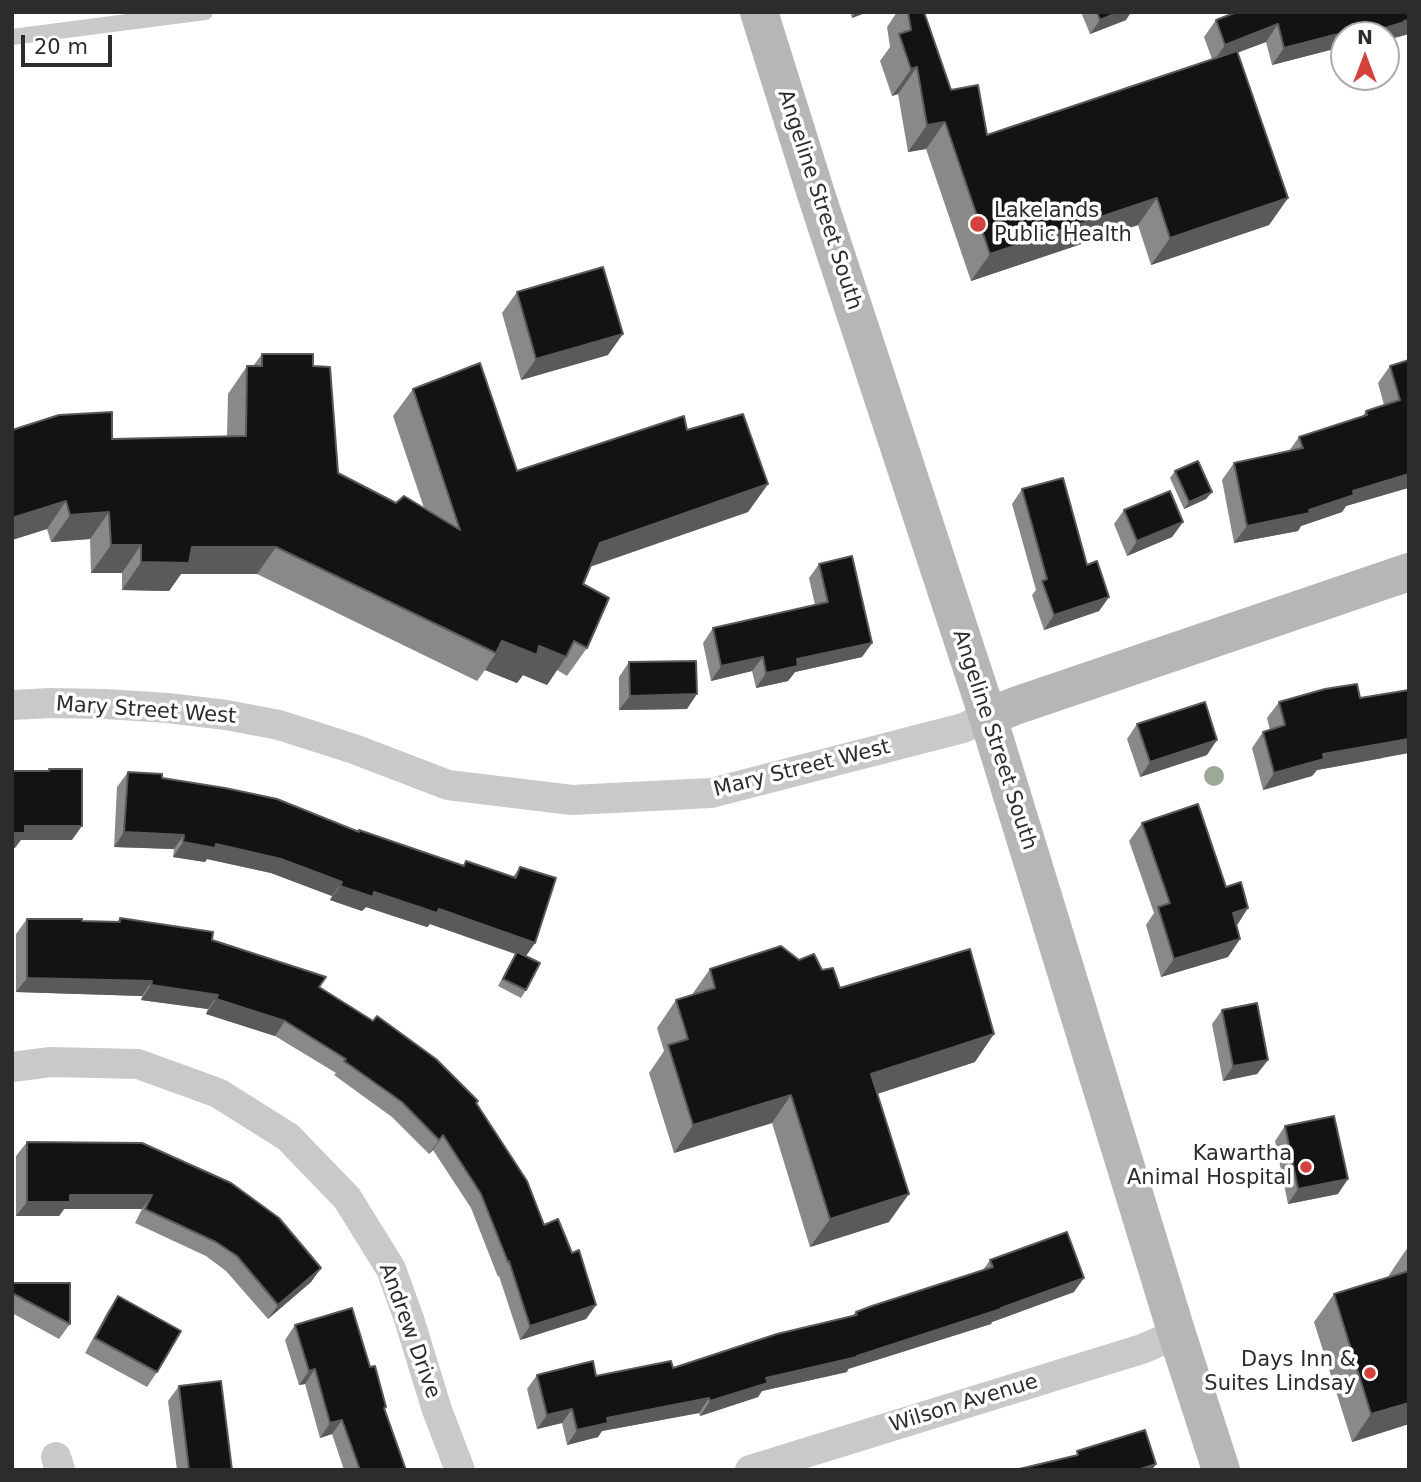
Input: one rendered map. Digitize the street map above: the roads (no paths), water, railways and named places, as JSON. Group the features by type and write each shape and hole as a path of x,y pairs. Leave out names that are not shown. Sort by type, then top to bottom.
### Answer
{"main road":[{"name":"Angeline Street South","path":"759,12 988,717 1177,1335 1221,1470"},
{"name":"Mary Street West","path":"988,717 1028,701 1409,572"}],"street":[{"name":"Mary Street West","path":"12,705 105,704 226,715 279,725 354,749 448,785 572,800 711,793 963,728 988,717"},
{"name":"Andrew Drive","path":"12,1067 51,1062 138,1064 218,1093 288,1137 347,1198 391,1269 460,1470"},
{"name":"Wilson Avenue","path":"750,1470 1142,1349 1177,1335"}],"lane":[{"path":"12,37 205,12"}],"place":[{"name":"Lakelands Public Health","path":"978,224"},
{"name":"Kawartha Animal Hospital","path":"1306,1167"},
{"name":"Days Inn & Suites Lindsay","path":"1370,1373"}]}
